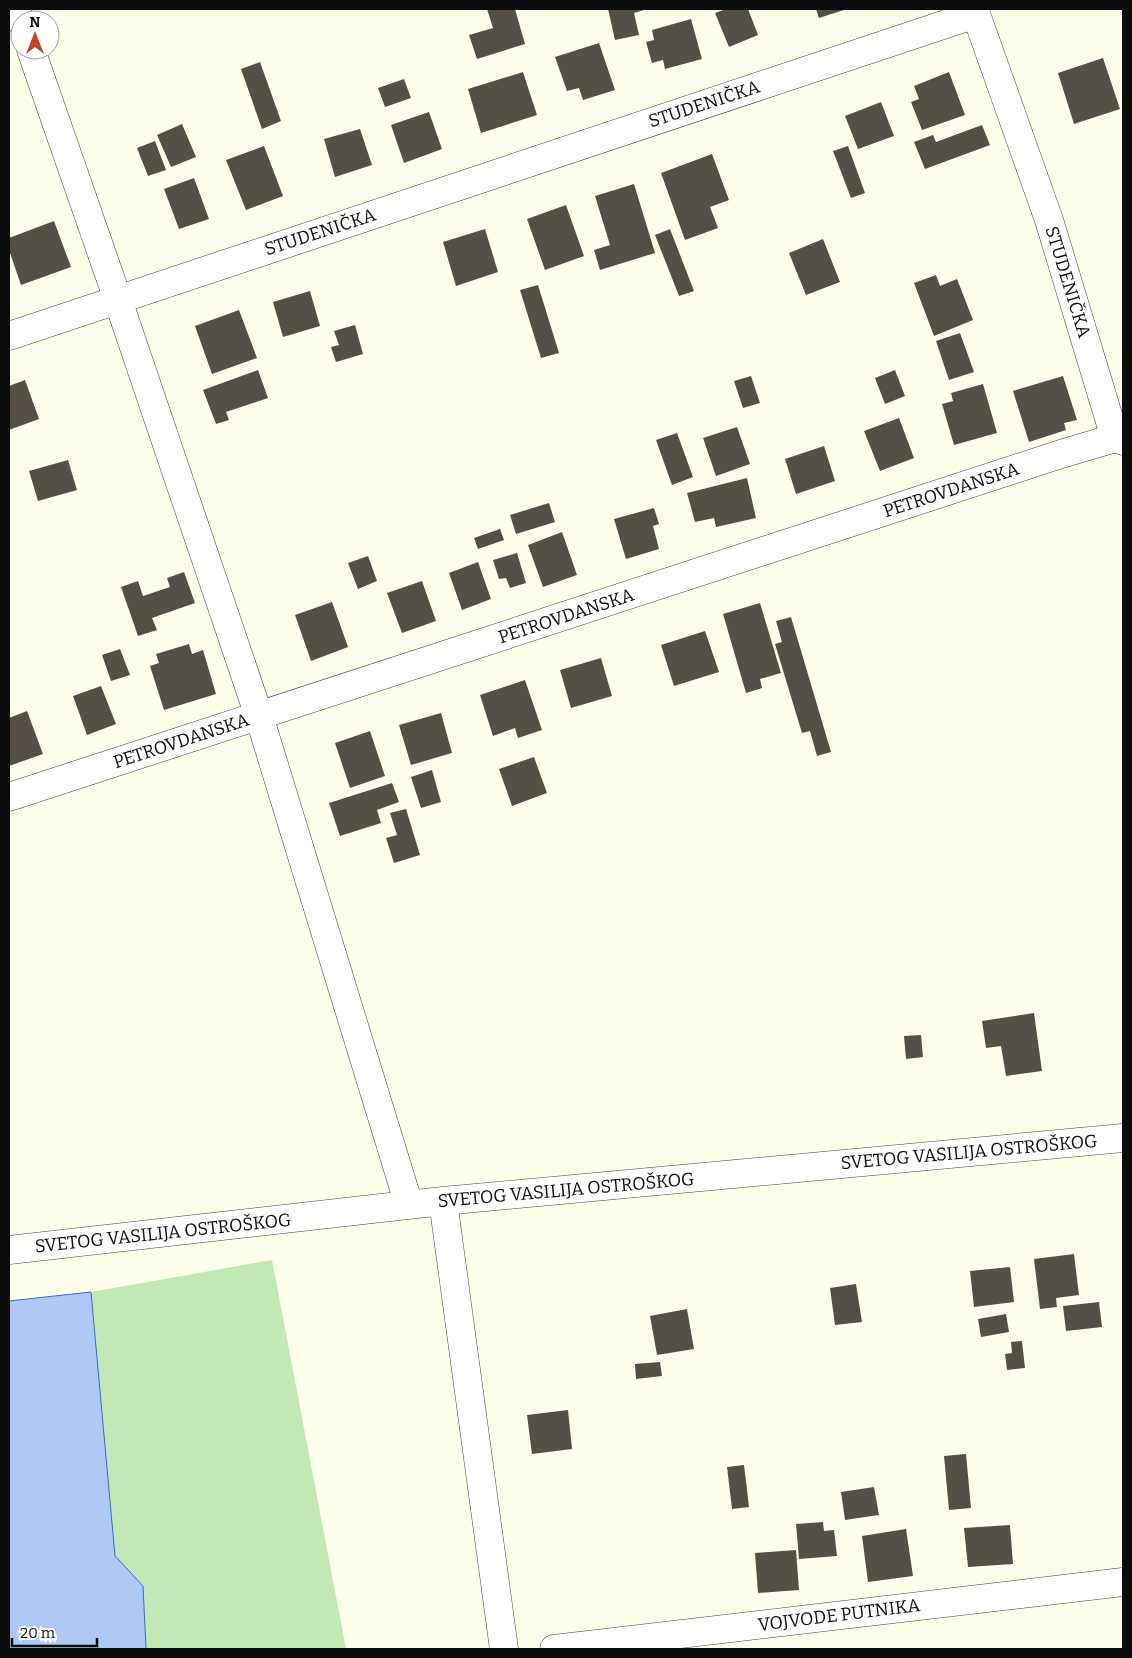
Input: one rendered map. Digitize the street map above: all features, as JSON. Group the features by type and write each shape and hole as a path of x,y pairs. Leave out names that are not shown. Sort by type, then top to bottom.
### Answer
{"street":[{"name":"STUDENIČKA","path":"9,336 975,11 1049,220 1119,440"},
{"path":"34,60 259,716 409,1205"},
{"name":"PETROVDANSKA","path":"9,797 1052,457 1119,440"},
{"name":"SVETOG VASILIJA OSTROŠKOG","path":"9,1250 409,1205 1123,1138"},
{"path":"443,1202 504,1649"},
{"name":"VOJVODE PUTNIKA","path":"554,1649 1123,1582"}],"green space":[{"path":"272,1260 346,1649 146,1649 143,1586 115,1556 91,1292"}],"water":[{"path":"91,1292 115,1556 143,1586 146,1649 9,1649 9,1301"}],"building":[{"path":"487,9 515,9 525,44 477,59 469,35 493,28"},
{"path":"608,9 647,9 634,13 639,35 615,40"},
{"path":"726,9 748,9 758,35 729,47 715,13"},
{"path":"816,9 847,9 819,18"},
{"path":"691,19 702,59 665,69 663,60 652,63 646,42 654,40 652,30"},
{"path":"599,43 615,90 583,100 579,88 567,91 555,57"},
{"path":"1103,58 1120,109 1074,124 1058,73"},
{"path":"260,62 281,121 262,129 241,69"},
{"path":"523,72 537,115 481,133 468,89"},
{"path":"949,72 965,115 922,130 911,102 919,99 914,86"},
{"path":"404,79 411,98 385,107 378,88"},
{"path":"881,102 894,136 858,149 845,116"},
{"path":"429,112 442,149 404,163 391,125"},
{"path":"182,124 196,157 171,167 157,135"},
{"path":"982,125 990,145 925,169 914,142 933,135 936,142"},
{"path":"360,129 372,165 335,177 324,139"},
{"path":"155,141 166,170 148,176 137,148"},
{"path":"264,146 283,196 246,210 226,160"},
{"path":"848,146 865,193 851,198 833,151"},
{"path":"712,154 729,200 710,207 718,228 685,240 661,173"},
{"path":"194,178 209,219 179,229 164,189"},
{"path":"634,184 655,253 600,270 594,250 610,245 595,196"},
{"path":"566,205 584,256 545,270 527,219"},
{"path":"54,221 71,267 21,285 9,250 9,238"},
{"path":"485,229 498,272 456,286 443,242"},
{"path":"670,229 694,291 679,296 655,235"},
{"path":"823,239 840,282 806,295 789,253"},
{"path":"936,275 940,286 957,279 973,320 934,336 914,283"},
{"path":"538,285 559,353 541,358 520,290"},
{"path":"310,291 320,326 283,337 273,302"},
{"path":"239,310 257,358 212,374 195,326"},
{"path":"355,325 363,354 336,362 331,347 339,345 334,331"},
{"path":"960,333 974,372 949,380 936,341"},
{"path":"258,370 268,398 226,412 229,420 216,424 203,390"},
{"path":"895,370 905,396 885,404 875,378"},
{"path":"751,376 760,403 743,408 734,381"},
{"path":"1063,376 1077,420 1064,423 1066,430 1029,442 1013,391"},
{"path":"25,380 39,419 9,430 9,386"},
{"path":"983,384 997,433 954,445 942,404 953,401 951,393"},
{"path":"899,418 914,458 880,471 864,431"},
{"path":"737,427 750,464 716,476 703,438"},
{"path":"677,433 693,477 672,485 656,440"},
{"path":"824,446 835,481 796,494 785,459"},
{"path":"68,460 77,490 38,501 29,471"},
{"path":"747,478 756,518 716,527 714,518 695,522 687,493"},
{"path":"549,503 555,522 516,534 510,515"},
{"path":"654,508 659,524 653,526 659,549 626,559 614,519"},
{"path":"500,529 504,540 478,549 474,538"},
{"path":"562,532 577,575 543,587 528,545"},
{"path":"517,553 526,583 510,588 506,578 499,579 493,560"},
{"path":"368,556 377,581 358,589 348,563"},
{"path":"478,562 491,599 462,610 449,573"},
{"path":"184,572 195,603 152,618 157,630 138,636 121,587 138,581 143,596 170,587 167,578"},
{"path":"422,581 436,621 402,633 387,593"},
{"path":"332,602 348,647 311,661 295,615"},
{"path":"760,603 781,673 760,679 762,688 746,693 723,614"},
{"path":"791,617 831,752 817,756 810,731 802,733 775,644 782,642 776,621"},
{"path":"705,631 719,672 674,686 661,645"},
{"path":"189,644 192,654 203,650 216,694 164,710 150,666 159,663 156,654"},
{"path":"120,649 130,675 111,681 102,655"},
{"path":"601,658 612,696 571,708 560,670"},
{"path":"525,680 542,730 518,738 515,728 493,736 480,695"},
{"path":"101,686 116,724 87,735 73,696"},
{"path":"27,711 43,754 9,766 9,718"},
{"path":"441,713 452,753 411,765 399,725"},
{"path":"370,731 385,776 350,788 335,743"},
{"path":"534,757 547,793 512,806 499,769"},
{"path":"432,770 441,802 421,808 411,777"},
{"path":"392,783 399,802 377,810 381,823 340,836 329,803"},
{"path":"406,809 420,855 394,863 386,838 397,835 390,813"},
{"path":"1034,1013 1042,1071 1006,1076 1001,1046 986,1048 982,1021"},
{"path":"921,1035 923,1057 906,1059 904,1036"},
{"path":"1074,1254 1079,1295 1056,1298 1057,1307 1040,1309 1034,1259"},
{"path":"1010,1267 1014,1302 974,1307 970,1271"},
{"path":"856,1284 862,1322 835,1325 830,1288"},
{"path":"1099,1302 1102,1327 1066,1331 1063,1306"},
{"path":"687,1309 694,1349 657,1355 650,1316"},
{"path":"1006,1314 1009,1332 981,1337 978,1319"},
{"path":"1022,1341 1025,1368 1007,1370 1005,1354 1012,1353 1011,1342"},
{"path":"660,1362 662,1376 636,1379 635,1364"},
{"path":"568,1410 572,1449 532,1454 527,1415"},
{"path":"966,1454 971,1508 949,1510 944,1456"},
{"path":"744,1465 749,1507 732,1509 727,1467"},
{"path":"874,1487 879,1515 845,1520 841,1492"},
{"path":"823,1522 824,1531 834,1530 837,1556 799,1559 796,1524"},
{"path":"1010,1525 1013,1564 968,1567 964,1528"},
{"path":"906,1529 913,1576 868,1582 862,1536"},
{"path":"796,1550 799,1590 758,1593 755,1553"}]}
